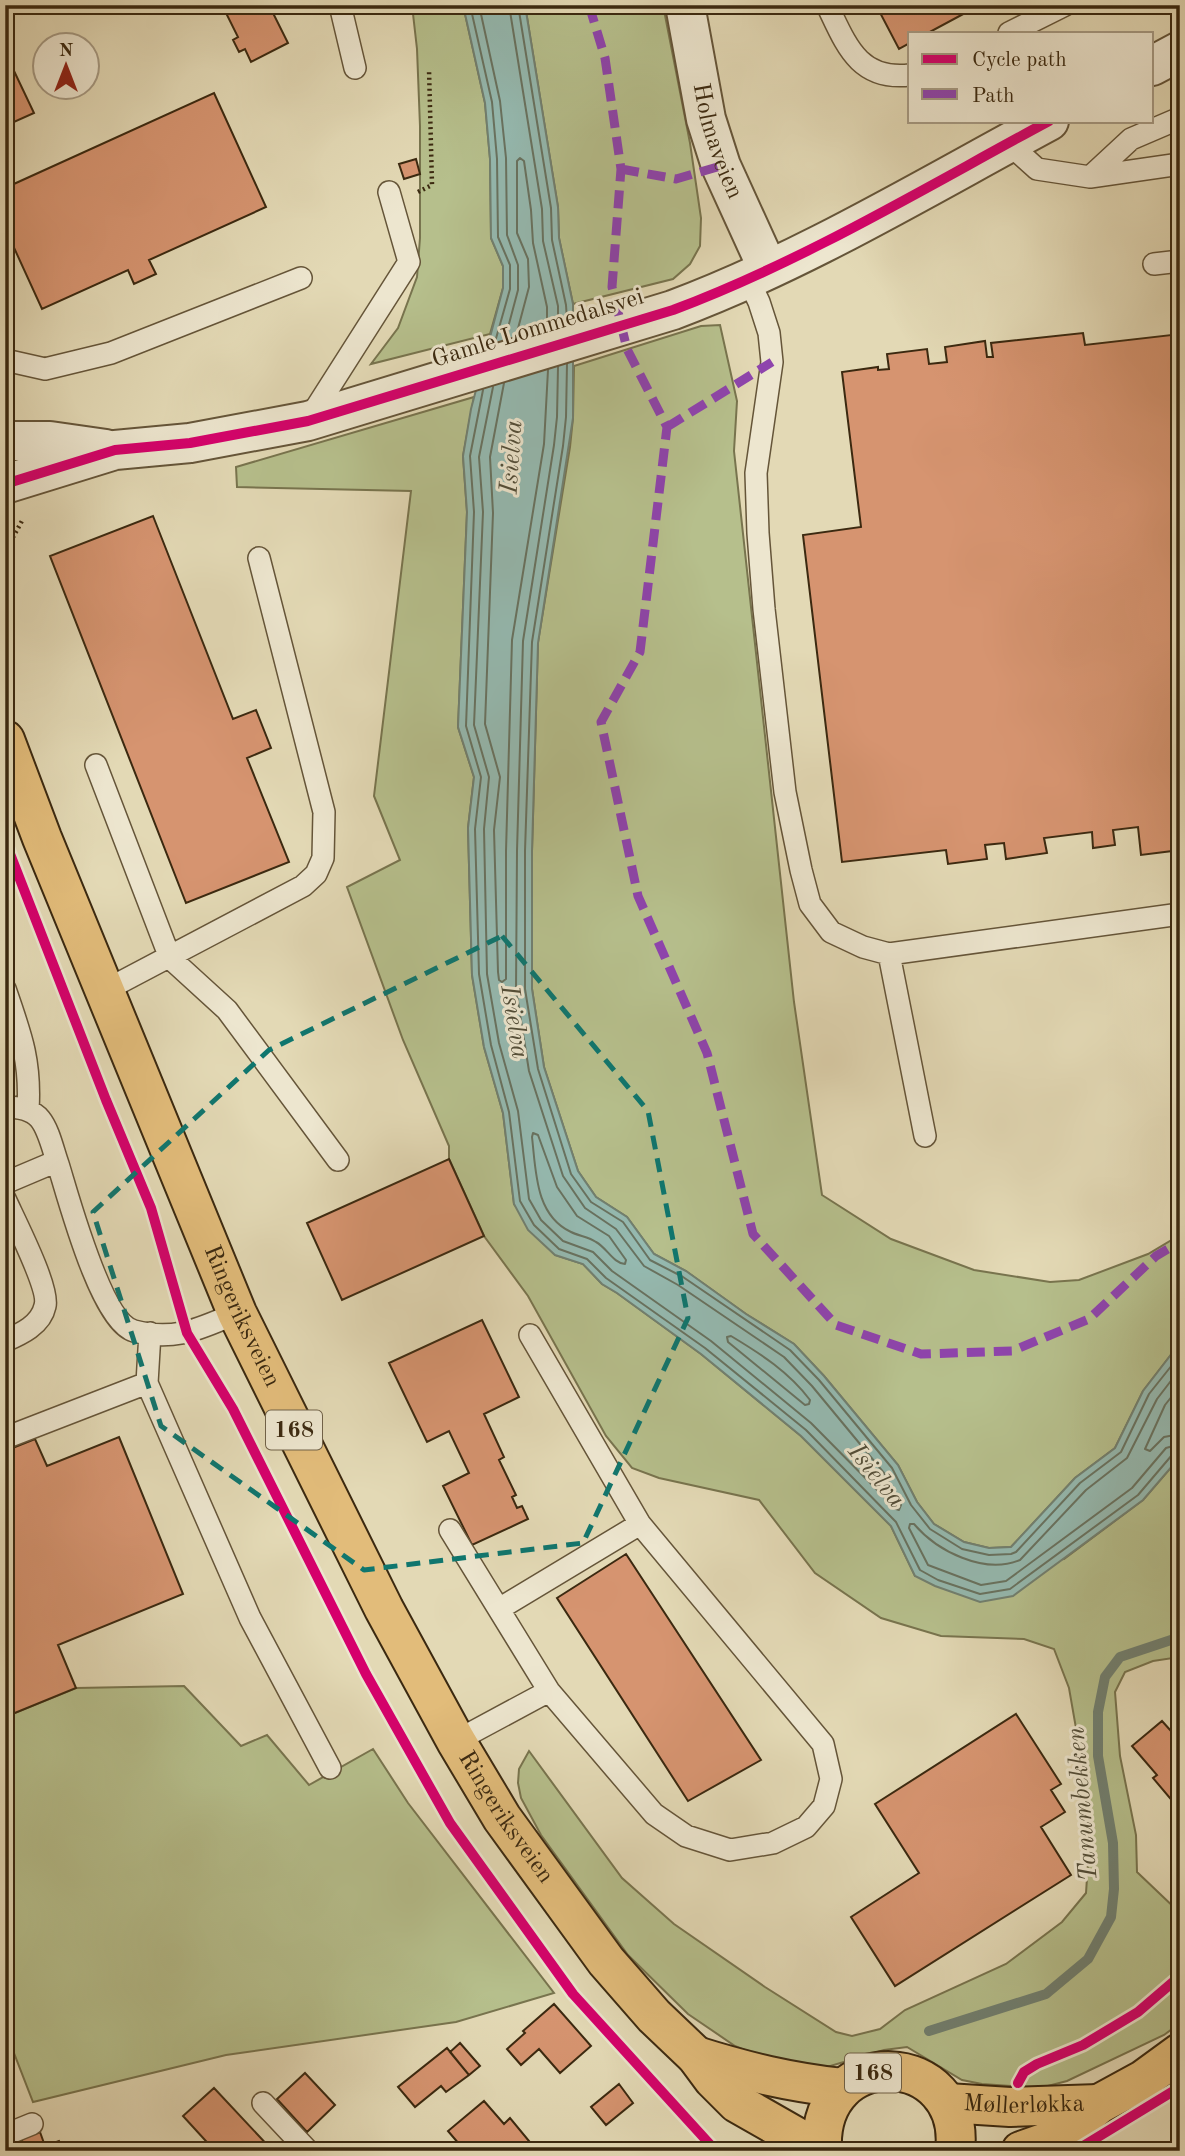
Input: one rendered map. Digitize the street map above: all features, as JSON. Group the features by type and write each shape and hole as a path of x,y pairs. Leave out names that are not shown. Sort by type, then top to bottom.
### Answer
{"main road":[{"name":"Ringeriksveien","path":"5,740 104,991 237,1312 378,1598 456,1741 502,1818 606,1961 654,2016 696,2056 713,2079 737,2103 822,2151"},
{"name":"Møllerløkka","path":"1021,2151 1058,2138 1099,2104 1143,2080 1180,2053"},
{"name":"Ringeriksveien","path":"696,2056 769,2078 842,2088"},
{"name":"168","path":"822,2151 824,2117 831,2101 842,2088 863,2075 886,2070 910,2073 931,2084 947,2103 954,2119 956,2151"},
{"name":"Møllerløkka","path":"947,2103 1010,2107 1099,2104"}],"street":[{"name":"Holmaveien","path":"685,5 709,131 758,274"},
{"path":"1154,65 1180,51"},
{"name":"Gamle Lommedalsvei","path":"5,441 50,441 115,450 190,443 308,421 673,310 758,274 884,211 1047,122"},
{"name":"Gamle Lommedalsvei","path":"16,498 115,450"}],"lane":[{"path":"341,5 355,68"},
{"path":"827,5 850,53 873,71 898,77 908,75"},
{"path":"1011,32 1065,5"},
{"path":"1090,177 1131,139 1180,118"},
{"path":"1008,143 1037,169 1090,177 1180,164"},
{"path":"308,421 410,262 391,199"},
{"path":"1154,264 1180,261"},
{"path":"758,274 759,302 769,333 772,362 756,473 764,609 785,792 810,904 831,932 863,947 889,954 1180,914"},
{"path":"5,360 45,369 111,354 301,278"},
{"path":"104,991 303,886 316,874 323,858 324,811 259,558"},
{"path":"96,765 170,958 227,1010 338,1160"},
{"path":"889,954 925,1136"},
{"path":"5,989 24,1045 30,1079 28,1110"},
{"path":"5,1107 28,1110 40,1119 101,1291 127,1328 179,1335 237,1312"},
{"path":"5,1184 57,1161"},
{"path":"5,1199 42,1282 47,1303 41,1317 23,1332 5,1340"},
{"path":"150,1332 147,1383 250,1618 330,1768"},
{"path":"450,1530 549,1690 654,1814 686,1836 730,1850 773,1843 806,1828 824,1806 831,1779 823,1744 640,1524 530,1335"},
{"path":"5,1438 147,1383"},
{"path":"499,1609 640,1524"},
{"path":"456,1741 549,1690"},
{"path":"262,2103 308,2151"},
{"path":"5,2135 32,2124"}],"path":[{"path":"391,199 432,185 429,69"},
{"path":"5,552 16,498"}],"highlighted area":[{"path":"502,936 648,1111 688,1318 583,1543 364,1570 161,1426 93,1212 269,1050"}],"green space":[{"path":"412,5 463,5 485,103 490,159 491,238 503,266 503,288 490,334 371,364 398,328 417,277 420,238 420,126"},
{"path":"525,5 663,5 690,143 701,218 700,246 690,264 673,279 573,304 559,238 558,207"},
{"path":"720,325 737,401 734,451 794,1002 822,1195 891,1239 974,1270 1050,1282 1079,1280 1148,1254 1180,1235 1180,1343 1143,1391 1115,1448 1075,1478 1011,1547 989,1548 964,1542 934,1524 917,1502 898,1465 794,1344 686,1271 654,1254 627,1217 596,1197 578,1171 544,1067 532,989 532,851 538,642 570,447 574,366 701,326"},
{"path":"474,397 463,456 467,512 458,727 474,777 468,828 472,975 484,1047 503,1113 514,1204 555,1255 583,1264 602,1284 701,1354 801,1436 891,1526 915,1576 1064,1559 1143,1500 1180,1457 1180,1657 1153,1661 1125,1672 1115,1692 1120,1756 1136,1835 1137,1872 1180,1913 1180,2023 1164,2035 1067,2081 1040,2088 962,2080 907,2047 884,2050 827,2067 786,2067 735,2046 688,2014 628,1955 541,1835 521,1798 519,1769 529,1751 622,1878 674,1924 836,2032 852,2036 880,2029 905,2010 1006,1964 1062,1922 1086,1893 1089,1848 1084,1774 1069,1688 1054,1649 1024,1639 941,1636 881,1618 815,1573 759,1500 659,1478 632,1468 606,1436 528,1296 484,1236 449,1159 449,1146 403,1040 347,887 400,860 374,796 411,491 237,487 236,467"},
{"path":"184,1686 241,1746 267,1735 309,1785 373,1749 408,1803 554,1993 456,2022 226,2055 33,2102 5,2030 5,1717 76,1688"}],"water":[{"name":"Isielva","path":"463,5 525,5 558,207 559,238 573,304 573,418 538,643 532,851 532,989 544,1067 578,1171 596,1197 627,1217 654,1254 686,1271 794,1344 898,1465 917,1502 934,1524 964,1542 989,1548 1011,1547 1075,1478 1115,1448 1143,1391 1180,1343 1180,1457 1143,1500 1013,1596 980,1602 915,1576 891,1526 801,1436 701,1354 602,1284 583,1264 555,1255 528,1230 514,1204 503,1113 484,1047 472,975 468,828 474,777 458,727 467,512 463,456 471,409 503,288 503,266 491,238 490,159 485,103"}],"building":[{"path":"242,5 269,5 288,43 251,62 245,49 239,52 233,40 238,37 226,13"},
{"path":"876,5 980,5 930,32 908,32 908,44 899,49"},
{"path":"5,52 34,113 5,126"},
{"path":"214,93 266,207 149,260 156,274 134,284 128,270 42,309 5,228 5,188"},
{"path":"416,159 420,174 404,179 399,164"},
{"path":"1083,333 1085,345 1180,334 1180,850 1141,855 1138,827 1113,830 1115,845 1093,848 1092,832 1044,838 1047,853 1006,859 1004,843 985,845 987,859 948,864 946,850 842,862 803,535 861,527 842,372 878,367 878,370 889,369 887,354 927,349 929,364 947,362 945,347 985,341 987,357 993,357 991,343"},
{"path":"153,516 233,719 256,710 271,748 247,758 289,862 186,903 50,556"},
{"path":"449,1159 484,1236 342,1300 307,1223"},
{"path":"482,1320 519,1397 484,1414 504,1457 499,1460 516,1495 512,1497 517,1508 522,1506 528,1519 472,1545 443,1486 469,1473 449,1431 427,1442 389,1363"},
{"path":"119,1437 183,1594 58,1645 76,1688 5,1717 5,1451 35,1439 47,1466"},
{"path":"626,1554 761,1760 688,1801 557,1598"},
{"path":"1016,1714 1061,1784 1051,1790 1065,1812 1041,1827 1071,1875 895,1986 851,1917 919,1873 875,1804"},
{"path":"1162,1721 1180,1741 1180,1810 1153,1778 1157,1775 1132,1746"},
{"path":"554,2004 591,2046 560,2073 539,2049 521,2065 507,2049"},
{"path":"460,2043 480,2066 469,2075 450,2052"},
{"path":"447,2048 469,2075 446,2092 441,2086 415,2107 398,2087"},
{"path":"305,2073 335,2105 307,2132 277,2099"},
{"path":"619,2084 633,2103 606,2125 591,2107"},
{"path":"214,2088 273,2151 215,2151 183,2116"},
{"path":"484,2101 504,2124 510,2118 529,2141 520,2151 465,2151 448,2131"},
{"path":"40,2132 45,2146 26,2151 21,2138"},
{"path":"21,2138 26,2151 5,2151 5,2144"},
{"path":"59,2141 63,2151 30,2151 45,2146"}],"waterway":[{"name":"Tanumbekken","path":"929,2031 1046,1994 1088,1959 1111,1917 1114,1889 1113,1843 1098,1756 1098,1712 1105,1677 1120,1657 1180,1637"}],"marked path":[{"path":"589,5 605,58 621,169 612,287 627,349 667,427 640,652 601,722 638,896 707,1053 753,1234 836,1325 921,1354 1012,1351 1089,1319 1156,1256 1180,1242"},
{"path":"621,169 676,179 721,166"},
{"path":"667,427 772,362"}],"cycle path":[{"path":"5,484 115,450 190,443 308,421 673,310 722,291 817,246 1047,122"},
{"path":"5,841 151,1208 187,1333 233,1409 366,1674 450,1823 573,1994 716,2151"},
{"path":"1018,2083 1024,2072 1037,2064 1083,2045 1138,2012 1180,1976"},
{"path":"1075,2151 1180,2087"}]}
